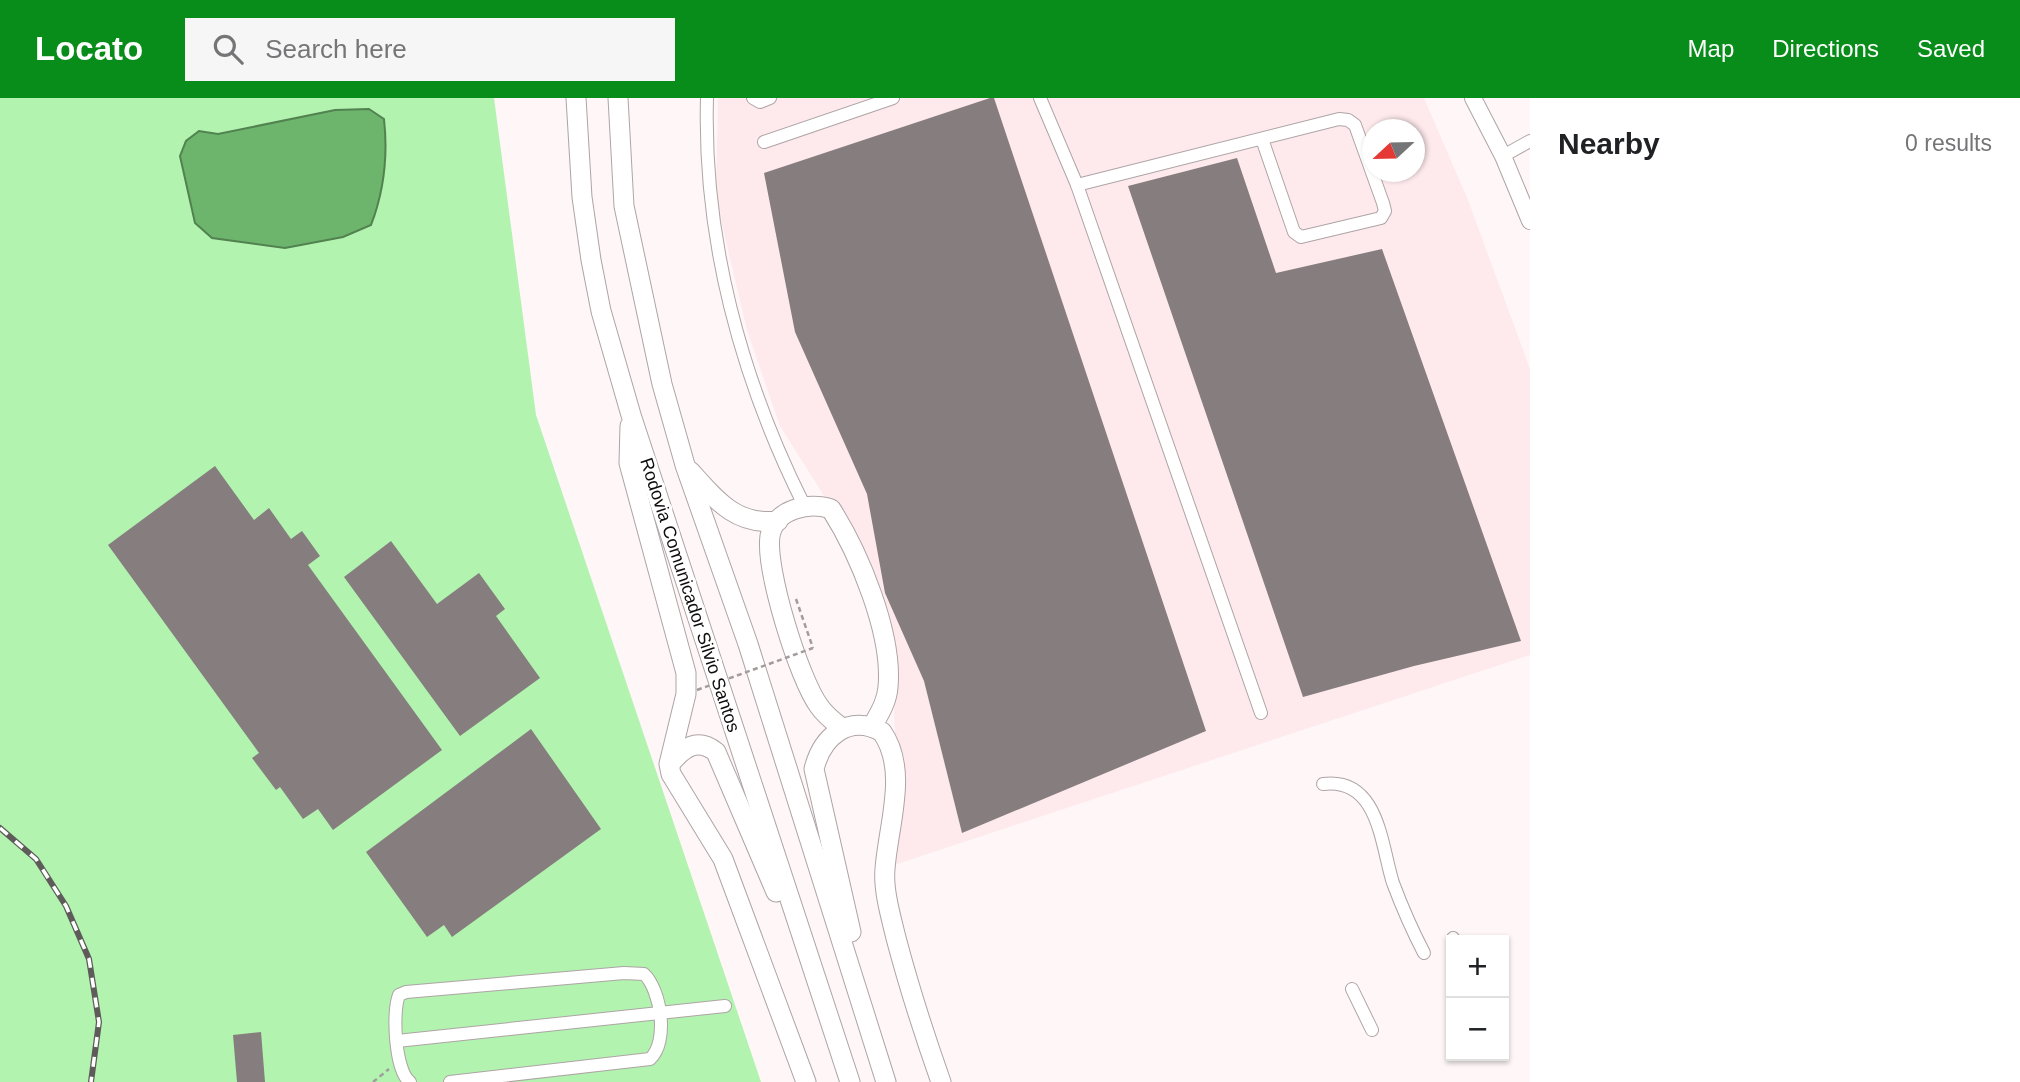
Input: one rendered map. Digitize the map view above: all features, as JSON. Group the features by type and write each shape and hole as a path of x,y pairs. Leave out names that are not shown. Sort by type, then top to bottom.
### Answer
{"highway":[{"name":"Rodovia Comunicador Silvio Santos","path":"576,98 582,197 601,311 631,415 850,1082"},
{"name":"Rodovia Comunicador Silvio Santos","path":"618,98 624,206 648,327 685,465 748,644 886,1082"},
{"path":"631,415 629,463 686,673 686,694 669,764 674,782 723,859 773,985 806,1082"},
{"path":"685,465 729,512 752,522 778,521"},
{"path":"842,728 818,706 810,691 782,612 770,554 770,534 778,521 804,505 831,509 845,530 879,622 888,687 884,707 872,727"},
{"path":"878,1053 814,769 818,752 827,739 842,728 872,727 882,732 894,756 895,786 884,872 891,916 916,1014 941,1082"},
{"path":"669,764 681,751 693,745 701,744 716,752 770,877 806,947"}],"main road":[{"path":"1473,98 1503,156 1530,221"}],"street":[{"path":"707,98 706,153 727,299 746,367 786,469 804,505"},
{"path":"753,98 760,102 770,98"},
{"path":"764,142 893,98"},
{"path":"1040,98 1077,185 1261,713"},
{"path":"1077,185 1262,139 1348,120 1355,125 1383,203 1385,211 1381,218 1301,237 1294,232 1262,139"},
{"path":"1503,156 1530,141"},
{"path":"1323,784 1336,782 1349,786 1363,797 1372,811 1381,831 1403,911 1424,953"},
{"path":"410,1082 401,1074 395,1005 399,995 406,992 638,973 650,980 657,993 660,1035 657,1053 650,1059 450,1082"},
{"path":"1352,989 1372,1031"},
{"path":"397,1041 725,1006"}],"path":[{"path":"697,690 813,648"},
{"path":"373,1082 391,1067"}],"shaded area":[{"path":"0,98 494,98 536,415 761,1082 0,1082"},
{"path":"718,98 1424,98 1468,200 1530,369 1530,655 894,865 897,785 892,659 833,510 780,426 747,330 716,199"},
{"path":"369,109 384,119 385,146 382,186 371,225 343,237 285,248 212,238 195,223 180,156 186,141 199,131 218,134 335,110"}],"building":[{"path":"994,98 1206,731 962,833 924,681 885,593 867,494 795,332 764,173"},
{"path":"1237,158 1276,273 1382,249 1521,641 1414,666 1303,697 1128,186"},
{"path":"215,466 254,520 269,508 291,539 302,531 320,556 308,565 442,750 333,830 318,809 303,819 280,787 276,790 252,758 259,753 108,545"},
{"path":"391,541 437,604 479,573 505,609 496,616 540,678 460,736 344,577"},
{"path":"531,729 601,829 452,937 444,925 427,937 366,852"},
{"path":"261,1032 265,1082 237,1082 233,1035"}],"railway":[{"path":"0,828 36,859 66,906 89,959 99,1022 91,1082"}]}
